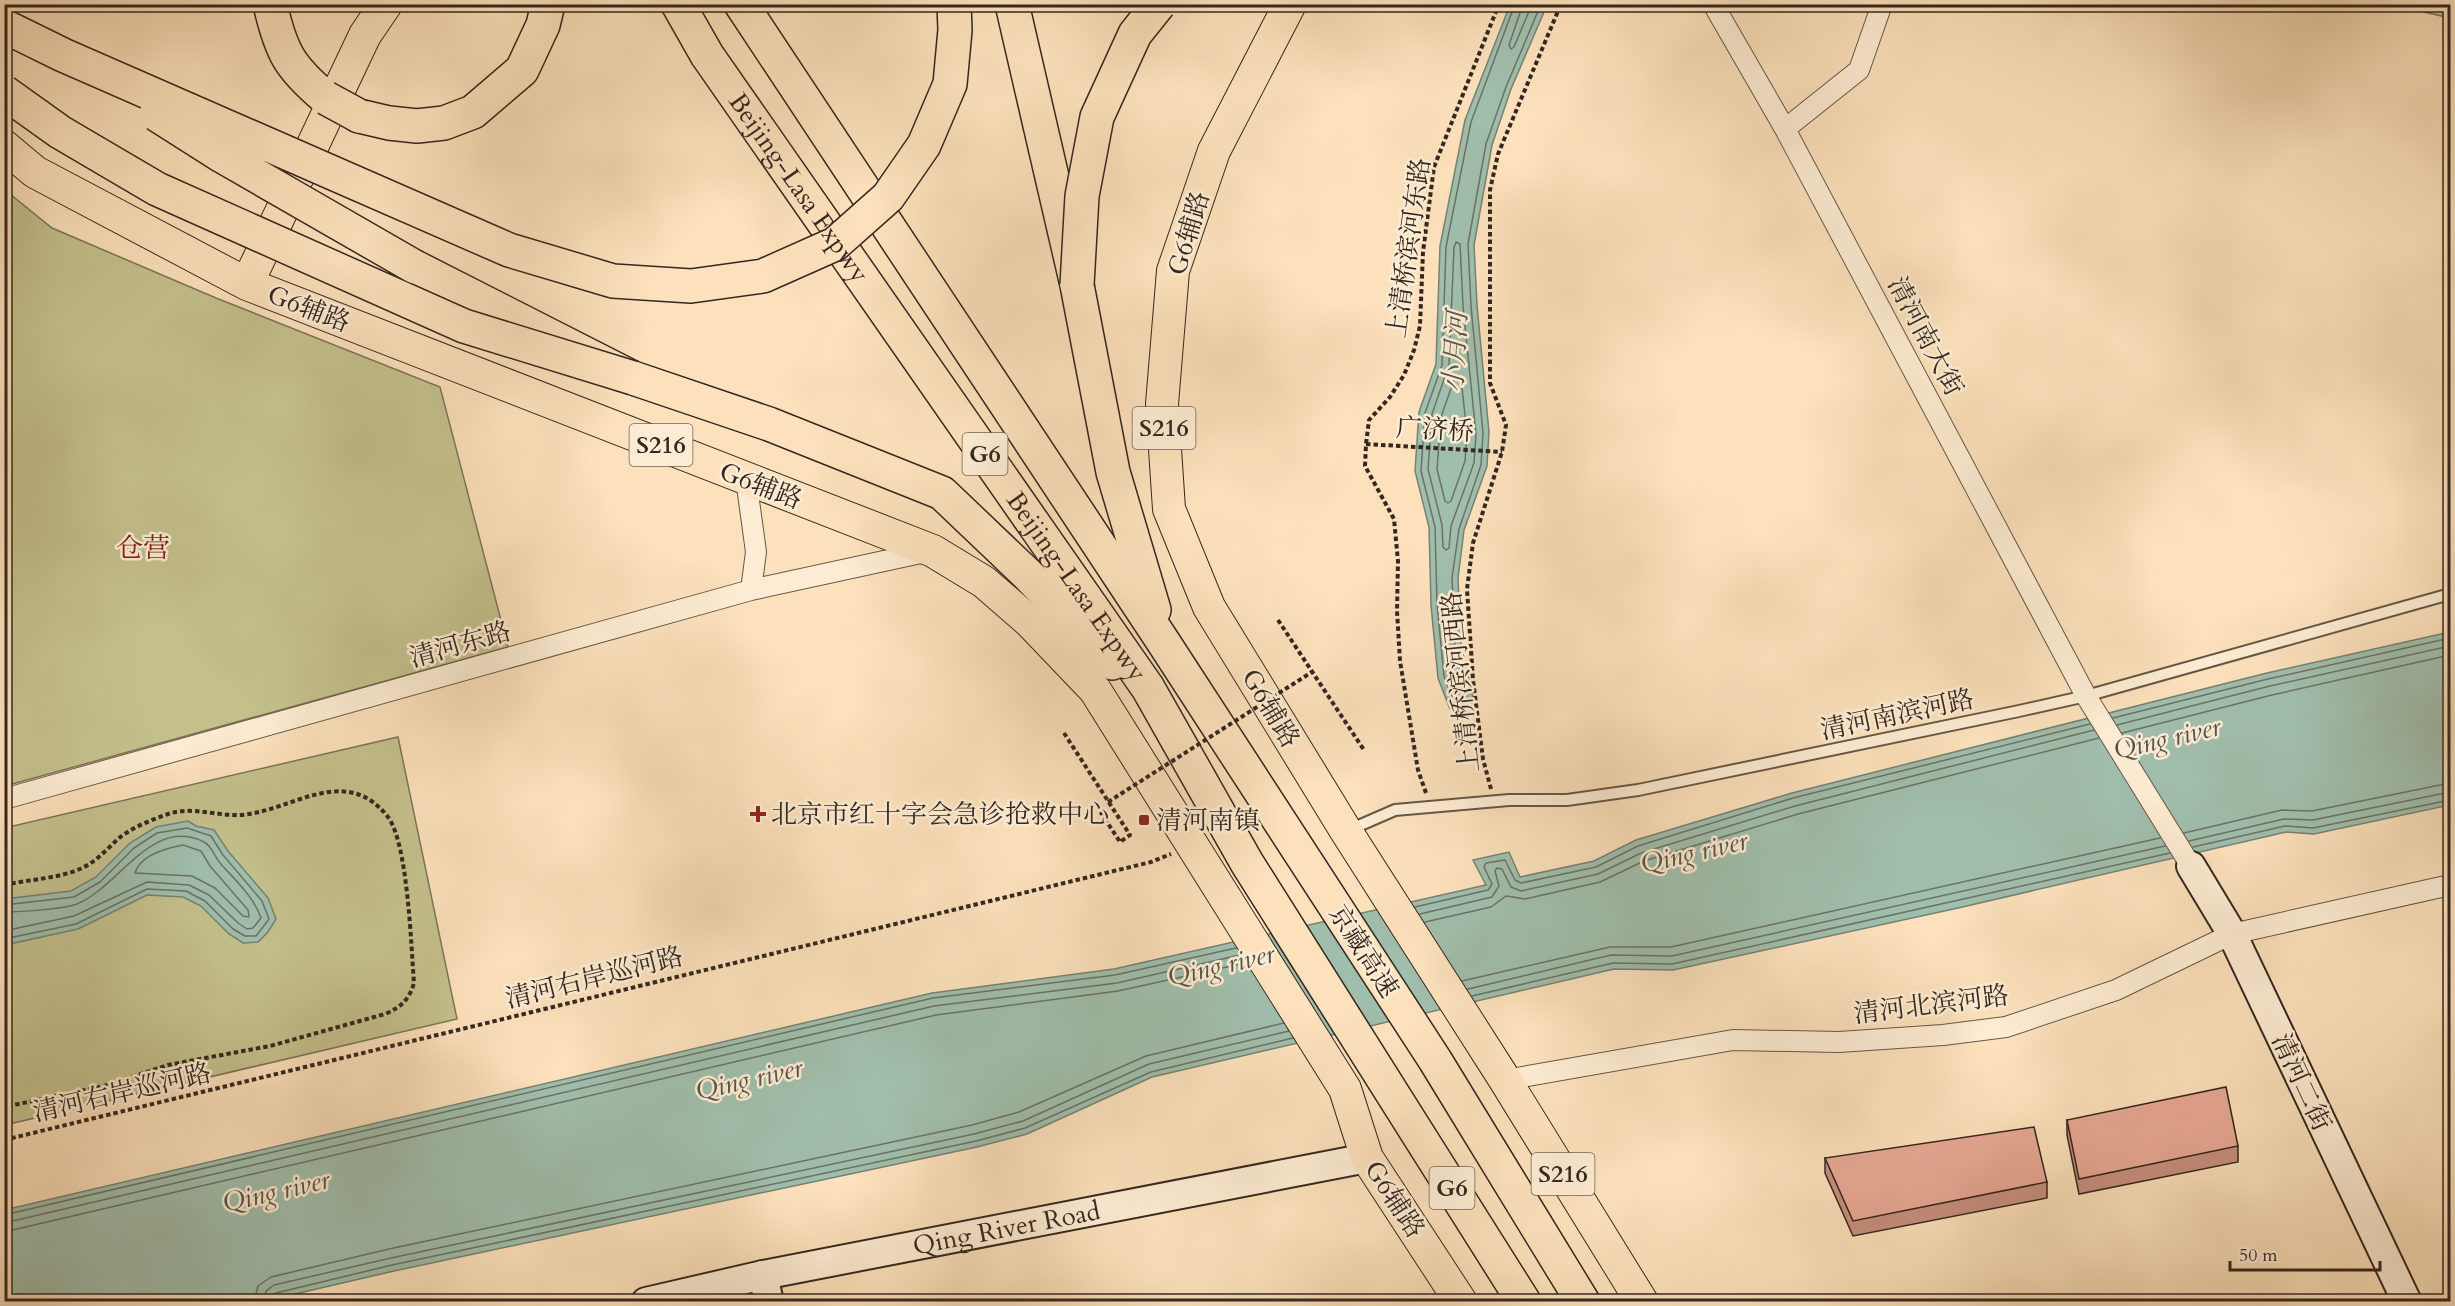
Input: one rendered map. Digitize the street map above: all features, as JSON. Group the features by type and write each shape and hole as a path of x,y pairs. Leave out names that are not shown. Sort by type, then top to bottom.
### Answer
{"highway":[{"path":"270,4 285,55 303,79 326,98 359,116 389,123 417,126 444,123 473,112 522,70 543,25 548,4"},
{"name":"Beijing-Lasa Expwy","path":"678,4 707,55 1148,688 1246,863"},
{"name":"Beijing-Lasa Expwy","path":"741,4 1293,842"},
{"path":"4,26 63,55 509,250 613,281 691,286 763,276 835,244 888,197 924,145 950,84 955,30 954,4"},
{"path":"1012,4 1077,285 1113,472 1162,640"},
{"path":"1077,285 1082,196 1098,117 1135,34 1158,4"},
{"path":"63,55 222,156 415,267 633,378"},
{"path":"4,92 60,132 157,189 464,326 633,378 769,424 942,493 1028,574 1106,658 1148,688"},
{"name":"京藏高速","path":"1293,842 1435,1060 1583,1302"},
{"name":"京藏高速","path":"1246,863 1524,1302"}],"main road":[{"path":"247,284 365,35 386,4"},
{"name":"G6辅路","path":"1290,4 1214,151 1173,271 1162,404 1169,509 1209,607 1346,831 1505,1080"},
{"name":"G6辅路","path":"4,146 35,172 247,284 933,551 984,582 1030,622 1095,690 1345,1089 1367,1158 1461,1302"},
{"name":"S216","path":"1505,1080 1642,1302"}],"street":[{"name":"清河南大街","path":"1713,4 1785,129 2086,696 2191,866"},
{"path":"1785,129 1859,70 1882,4"},
{"path":"746,478 756,552 751,590"},
{"name":"清河东路","path":"4,799 751,590 933,551"},
{"name":"清河二街","path":"2191,866 2232,934 2407,1302"},
{"name":"清河北滨河路","path":"1505,1080 1732,1040 1839,1042 1943,1035 2006,1027 2116,990 2232,934 2451,885"},
{"name":"Qing River Road","path":"646,1302 766,1288 1367,1158"}],"lane":[{"name":"清河南滨河路","path":"1346,831 1395,810 1494,801 1567,800 1659,787 2086,696 2451,594"}],"path":[{"name":"上清桥滨河东路","path":"1432,807 1418,770 1400,661 1397,611 1398,561 1394,519 1365,465 1366,444 1369,420 1404,375 1414,350 1420,326 1423,252 1434,167 1499,4"},
{"name":"上清桥滨河西路","path":"1494,801 1483,759 1469,633 1467,589 1473,543 1502,452 1506,425 1490,383 1490,190 1498,154 1561,4"},
{"name":"广济桥","path":"1366,444 1502,452"},
{"path":"1278,620 1364,750"},
{"path":"1108,802 1312,672"},
{"path":"1064,733 1130,835 1120,842 1098,808"},
{"path":"4,885 53,877 84,867 140,825 171,813 191,810 239,815 260,813 317,793 350,791 375,803 389,819 396,835 406,882 414,983 410,995 400,1007 385,1014 270,1046 168,1065 104,1086 4,1107"},
{"name":"清河右岸巡河路","path":"4,1140 1151,862 1192,847"}],"shaded area":[{"path":"2394,5 2450,5 2450,18"},
{"path":"5,190 52,228 216,298 440,387 508,647 5,786"},
{"path":"398,737 457,1019 5,1125 4,828"}],"water":[{"name":"小月河","path":"1510,5 1547,5 1511,89 1492,145 1474,245 1477,305 1489,432 1487,466 1464,530 1458,578 1461,645 1474,702 1459,711 1450,709 1438,678 1431,605 1429,527 1415,471 1419,412 1436,364 1440,246 1465,120"},
{"name":"Qing river","path":"2450,632 2450,805 2314,834 2286,832 1958,908 1673,970 1614,969 1152,1077 1027,1134 977,1147 394,1271 265,1301 5,1301 4,1210 932,993 1114,969 1486,885 1473,860 1509,852 1520,877 1594,861 1636,840 1792,793 2267,673"},
{"path":"188,821 196,826 214,830 228,851 268,898 276,919 258,942 243,943 229,934 201,906 183,897 147,895 78,929 5,945 5,899 71,891 96,877 130,843 156,827"}],"building":[{"path":"2226,1087 2238,1146 2079,1179 2067,1120"},
{"path":"2034,1127 2047,1182 1853,1221 1825,1158"}],"place":[{"name":"北京市红十字会急诊抢救中心","path":"758,814"},
{"name":"清河南镇","path":"1144,820"}],"district":[{"name":"仓营","path":"143,548"}]}
